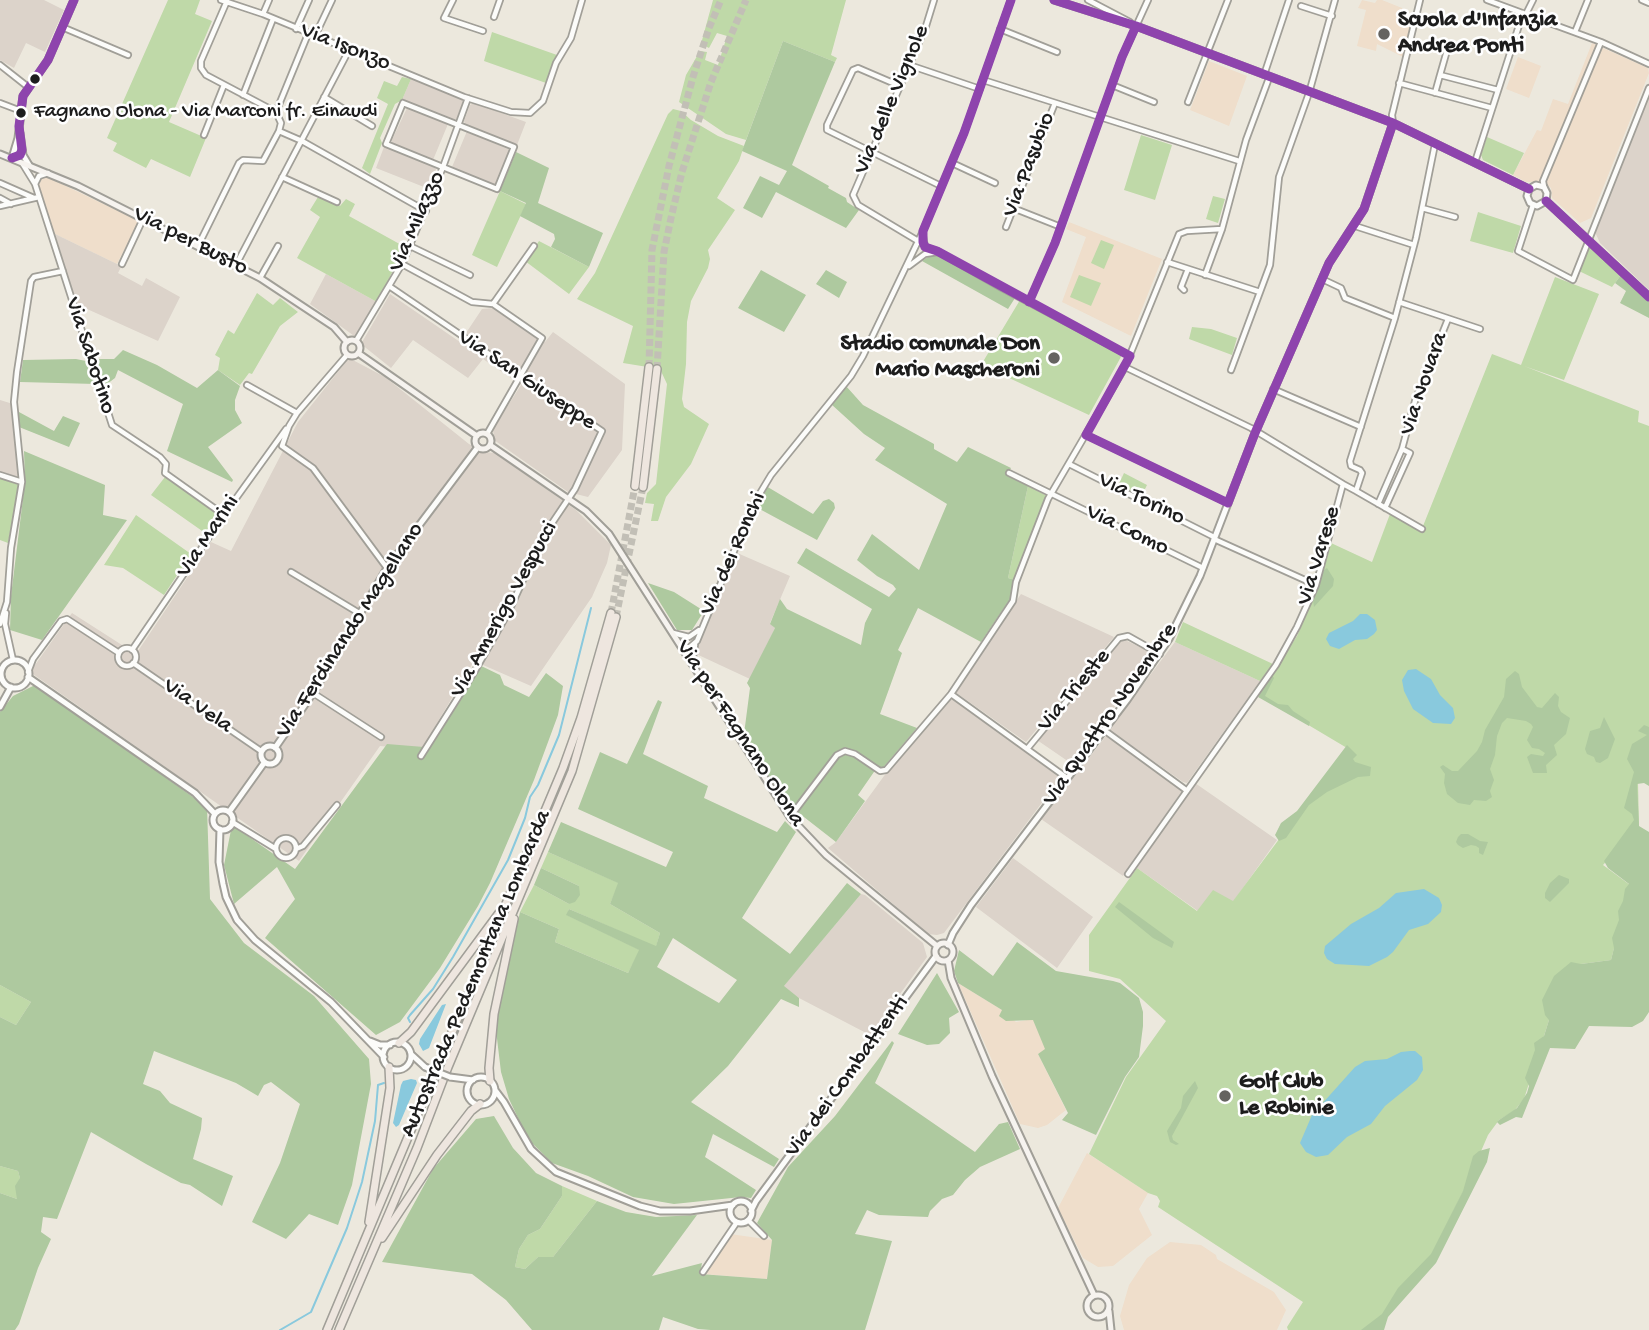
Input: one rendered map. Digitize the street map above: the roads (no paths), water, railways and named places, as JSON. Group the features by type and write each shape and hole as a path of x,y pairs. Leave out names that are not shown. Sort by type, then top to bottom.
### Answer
{"highway":[{"path":"639,486 653,368"},
{"name":"Autostrada Pedemontana Lombarda","path":"327,1330 563,768 614,615 589,720 572,771 339,1330"},
{"path":"399,1042 411,1032 507,901"},
{"path":"490,1081 494,1014 517,903"},
{"path":"365,1241 374,1199 391,1078 389,1067"},
{"path":"372,1253 437,1155 471,1111 480,1104"}],"main road":[{"name":"Via per Busto","path":"0,154 48,173 236,265 334,327 346,341"},
{"path":"346,341 356,341 360,348 358,353 347,355 344,349 346,341"},
{"path":"358,353 477,436"},
{"path":"487,434 491,440 489,445 483,449 478,447 475,443 477,436 487,434"},
{"path":"489,445 568,499"},
{"name":"Via per Fagnano Olona","path":"568,499 586,511 609,534 790,817 826,855 937,946"},
{"path":"948,960 942,961 936,956 937,946 948,945 952,951 948,960 951,978 992,1076 1094,1295"},
{"path":"1094,1295 1106,1297 1109,1303 1111,1330"},
{"path":"1094,1295 1087,1306 1089,1312 1111,1330"},
{"path":"1097,1317 1104,1316 1109,1311"}],"street":[{"path":"12,158 23,96 48,60 74,0"},
{"path":"262,14 269,0"},
{"path":"296,29 309,0"},
{"path":"315,36 332,0"},
{"path":"453,0 444,18 483,31"},
{"path":"494,17 500,0"},
{"name":"Via Isonzo","path":"225,1 467,98 511,112 530,113 543,101 556,63 571,38 582,0"},
{"name":"Via delle Vignole","path":"919,241 853,200 934,0"},
{"name":"Via dei Ronchi","path":"692,665 702,627 753,505 771,475 863,356 919,241 952,163 1011,0"},
{"path":"1054,0 1136,26 1393,123 1529,189"},
{"path":"1088,0 1136,26"},
{"path":"1029,302 1061,227 1112,85 1148,0"},
{"path":"1188,103 1228,0"},
{"path":"1205,275 1222,229 1239,161 1289,0"},
{"path":"1231,370 1270,265 1279,177 1309,93 1335,0"},
{"path":"1393,123 1392,115 1399,83 1420,0"},
{"path":"1487,0 1575,32 1649,64"},
{"path":"1475,162 1524,14 1533,0"},
{"path":"1575,32 1588,0"},
{"path":"1642,0 1649,3"},
{"path":"198,246 239,163 243,160 263,161 281,123 276,112 206,75 201,68 201,61 225,1"},
{"path":"1301,6 1332,16"},
{"path":"1101,15 1104,8"},
{"path":"243,95 273,19"},
{"path":"62,27 128,55"},
{"path":"1000,29 1057,52"},
{"path":"276,112 308,34"},
{"path":"1529,189 1528,200 1533,205 1546,201 1544,178 1601,43"},
{"path":"1435,93 1448,47"},
{"path":"236,265 349,50"},
{"path":"0,65 28,87"},
{"path":"909,65 979,89"},
{"path":"900,86 858,68 853,70 827,130 941,187"},
{"path":"1440,75 1498,90"},
{"path":"983,80 1239,161"},
{"path":"1399,83 1492,108"},
{"path":"204,135 224,85"},
{"path":"1112,85 1154,102"},
{"path":"1533,205 1518,251 1573,280 1649,88"},
{"path":"324,97 372,126"},
{"name":"Via Milazzo","path":"356,341 402,264 426,211 467,98"},
{"path":"0,103 21,111"},
{"path":"403,103 514,146 496,189 443,167 386,144 403,103"},
{"name":"Via Pasubio","path":"1006,228 1055,103"},
{"name":"Via Quattro Novembre","path":"948,945 971,905 1160,654 1203,568 1273,389 1322,279 1364,209 1393,123"},
{"path":"19,126 22,150 32,166"},
{"path":"279,131 302,141 426,211"},
{"name":"Via Varese","path":"1128,874 1276,665 1316,585 1343,484 1356,491 1362,473 1349,463 1395,318 1414,245 1435,144"},
{"path":"12,158 20,155 22,150"},
{"name":"Via Sabotino","path":"22,162 34,181 36,198 63,271 112,425 160,457 166,464 165,473 224,515"},
{"path":"952,163 995,183"},
{"name":"Via Sabotino","path":"32,166 37,174 34,181"},
{"path":"34,181 42,174 48,173"},
{"path":"282,177 337,202"},
{"path":"1529,189 1544,178"},
{"path":"0,183 36,198"},
{"path":"1536,185 1544,187"},
{"path":"0,198 11,204"},
{"path":"0,206 36,198"},
{"path":"1546,201 1649,298"},
{"path":"1013,208 1061,227"},
{"path":"1422,208 1455,217"},
{"path":"122,264 143,219"},
{"path":"1355,226 1414,245"},
{"path":"790,817 837,755 845,751 855,754 880,771 886,770 951,694 1013,601 1016,582 1051,495 1125,367 1181,232 1222,229"},
{"name":"Via dei Ronchi","path":"904,272 926,253 923,231"},
{"path":"939,252 923,256 917,255 915,248 920,245 939,252 1130,356"},
{"path":"260,278 278,246"},
{"path":"410,246 470,275"},
{"path":"493,304 534,246"},
{"path":"1167,262 1260,292"},
{"path":"402,264 472,302 493,304 542,338 487,434"},
{"path":"1184,290 1181,287 1188,269"},
{"path":"13,660 5,624 11,548 22,482 15,402 17,372 32,281 34,277 63,271"},
{"path":"1322,279 1341,288 1345,298 1395,318"},
{"name":"Via San Giuseppe","path":"389,286 602,431 568,499"},
{"path":"1399,302 1480,329"},
{"name":"Via Novara","path":"1378,504 1402,449 1415,401 1448,319"},
{"name":"Via Marini","path":"132,650 297,413 347,355"},
{"path":"1125,367 1251,428 1255,433 1343,484"},
{"path":"247,385 297,413"},
{"path":"1273,389 1361,427"},
{"path":"289,426 282,446 313,468 387,568"},
{"path":"1086,435 1228,503"},
{"name":"Via Ferdinando Magellano","path":"275,748 313,693 387,568 478,447"},
{"name":"Via Novara","path":"1385,508 1410,453 1402,449"},
{"name":"Via Torino","path":"1069,464 1214,538 1316,585"},
{"name":"Via Como","path":"1009,473 1203,568"},
{"path":"0,475 22,482"},
{"path":"1356,491 1422,529"},
{"name":"Via Amerigo Vespucci","path":"421,756 476,669 516,597 541,538 568,499"},
{"path":"291,572 359,613"},
{"path":"0,624 7,601"},
{"name":"Via Vela","path":"28,674 33,659 61,621 67,619 119,653 118,659 122,664 128,666 133,663 261,751"},
{"path":"682,648 702,627"},
{"path":"673,633 691,636"},
{"name":"Via Trieste","path":"1027,749 1119,638 1128,636 1160,654"},
{"path":"682,648 690,647 697,641"},
{"path":"119,653 125,648 132,650 136,658 133,663"},
{"path":"11,687 4,682 1,673 5,664 13,660 25,664 28,674 195,793 215,814"},
{"path":"0,707 11,687 24,684 28,674"},
{"path":"313,693 381,737"},
{"path":"951,694 1067,778"},
{"path":"1104,730 1186,790"},
{"name":"Via Ferdinando Magellano","path":"267,746 275,748 279,753 278,759 271,765 264,763 261,751 267,746"},
{"name":"Via Ferdinando Magellano","path":"229,812 264,763"},
{"path":"337,805 303,846 296,849 291,857 284,858 276,849 232,822 229,812 220,810 215,814 214,823 220,829 219,862 226,897 237,920 255,940 331,1002 384,1057 389,1067 396,1070 423,1066"},
{"path":"220,829 229,827 232,822"},
{"path":"276,849 278,842 287,838 293,840 296,849"},
{"name":"Via dei Combattenti","path":"748,1220 759,1197 936,956"},
{"path":"367,1040 374,1044 390,1045 399,1042 408,1048 411,1055 423,1066 453,1078 473,1080 483,1077 490,1081 495,1090 491,1100"},
{"path":"384,1057 385,1050 390,1045"},
{"path":"406,1067 411,1055"},
{"path":"453,1078 471,1100 480,1104 491,1100 508,1108"},
{"path":"467,1092 473,1080"},
{"name":"Via dei Combattenti","path":"495,1090 531,1149 556,1172 640,1206 677,1211 719,1208 739,1202 746,1203 759,1197"},
{"path":"746,1203 751,1211"},
{"path":"731,1215 733,1205"},
{"path":"719,1208 737,1222"},
{"path":"703,1272 737,1222 748,1220 764,1236"}],"water":[{"path":"1360,614 1367,614 1375,620 1377,630 1374,634 1339,649 1330,646 1326,639 1329,633 1353,621"},
{"path":"1416,669 1431,679 1440,695 1453,708 1455,718 1451,724 1433,723 1413,709 1402,680 1408,670"},
{"path":"1424,889 1439,898 1441,912 1428,924 1409,930 1387,957 1369,966 1335,964 1327,959 1325,946 1351,924 1379,908 1396,893"},
{"path":"446,1004 429,1048 423,1051 419,1044 420,1039 442,1005"},
{"path":"1415,1051 1422,1057 1423,1070 1417,1080 1385,1106 1371,1124 1347,1137 1328,1155 1316,1157 1306,1152 1300,1143 1312,1115 1355,1067 1365,1061 1387,1059 1401,1052"},
{"path":"411,1079 417,1083 396,1127 393,1123 401,1085 403,1081"}],"waterway":[{"path":"410,1022 408,1018 433,989 508,860 525,818 530,797 538,785 559,735 591,608"},
{"path":"280,1330 311,1312 347,1228 362,1182 375,1121 378,1085 384,1083"}],"tunnel":[{"path":"649,367 652,250 669,166 693,77 721,0"},
{"path":"657,369 664,252 682,172 711,82 746,0"},
{"path":"611,613 635,486"},
{"path":"616,617 643,487"}],"place":[{"name":"Scuola d'Infanzia Andrea Ponti","path":"1384,34"},
{"name":"Fagnano Olona - Via Marconi fr. Einaudi","path":"21,113"},
{"name":"Stadio comunale Don Mario Mascheroni","path":"1054,358"},
{"name":"Golf Club Le Robinie","path":"1225,1096"}]}
